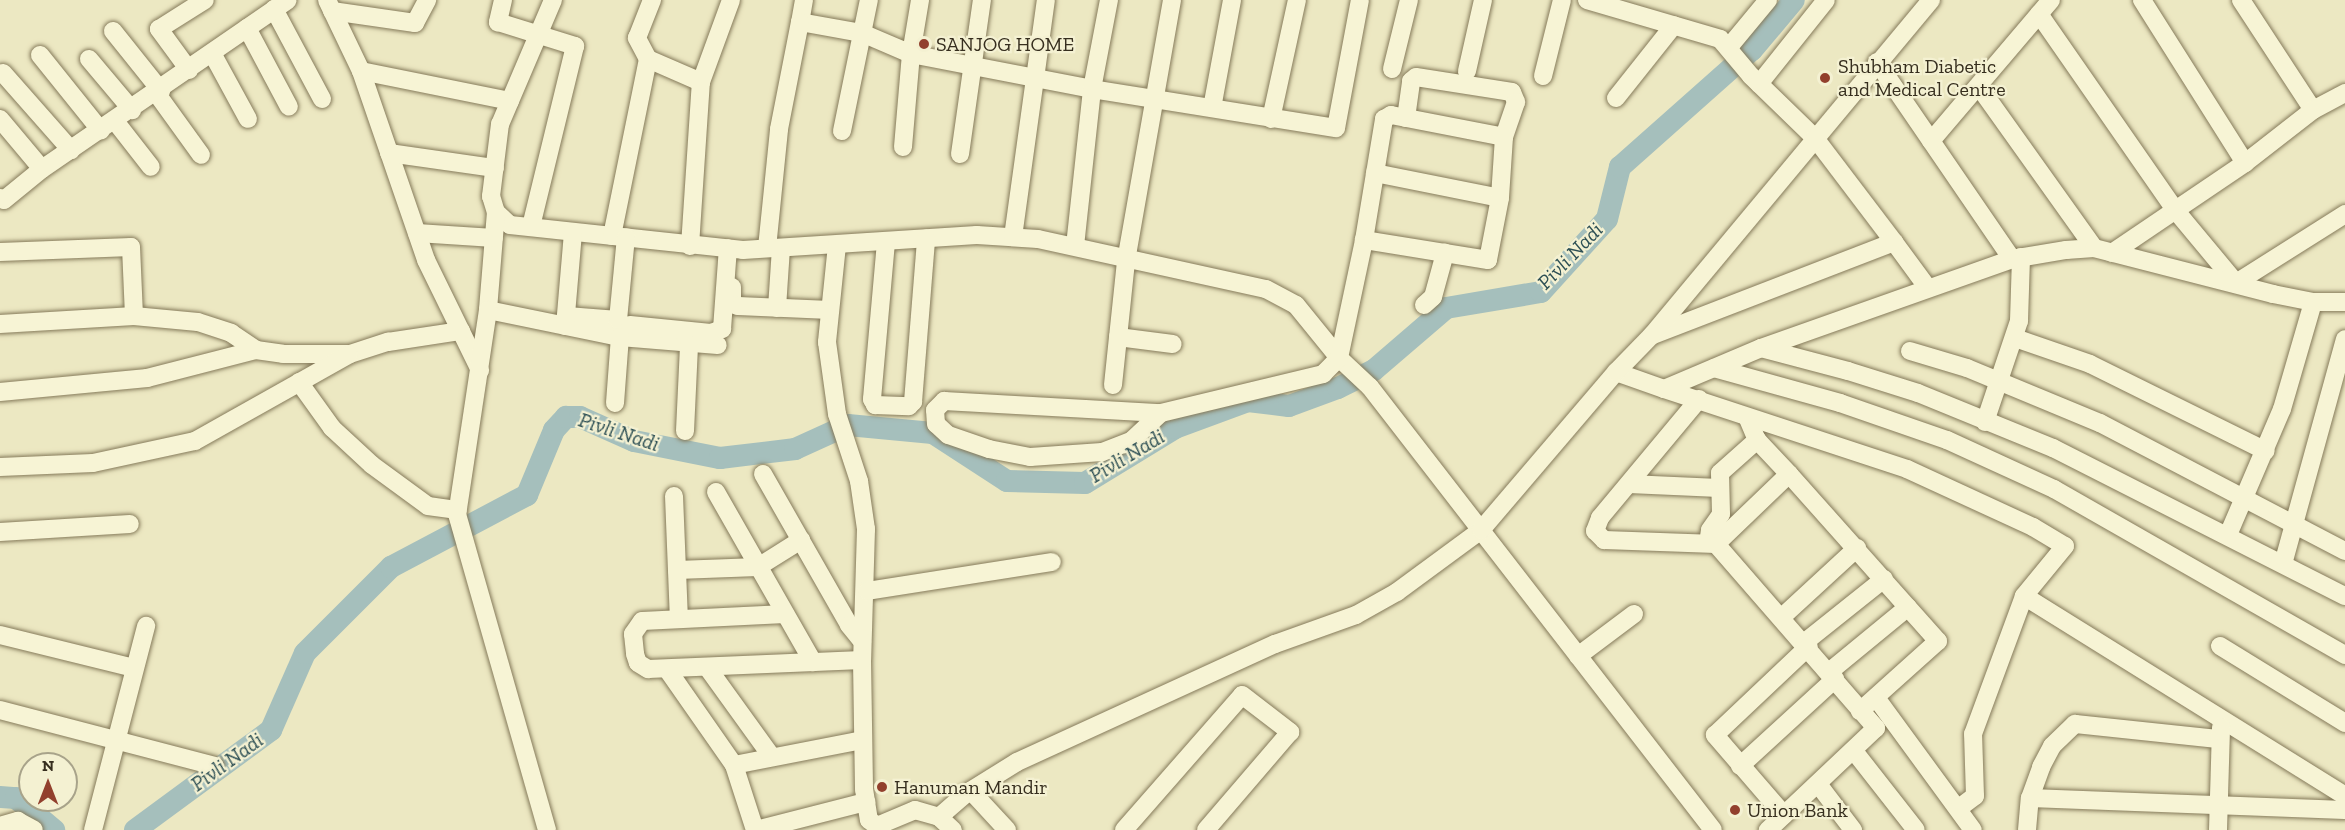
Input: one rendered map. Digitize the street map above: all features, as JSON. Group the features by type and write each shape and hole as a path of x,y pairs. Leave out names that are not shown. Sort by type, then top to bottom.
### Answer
{"street":[{"path":"189,70 159,29 205,0"},
{"path":"330,6 415,23 427,0"},
{"path":"503,0 498,22 538,36 574,44 576,49 531,227"},
{"path":"547,830 482,599 464,549 458,512 488,310 496,213 491,196 500,124 553,0"},
{"path":"566,322 618,320 625,237 648,59 637,38 652,0"},
{"path":"690,246 701,82 731,0"},
{"path":"777,308 774,248 779,129 804,0"},
{"path":"842,131 869,0"},
{"path":"903,147 910,54 920,0"},
{"path":"960,154 971,63 982,0"},
{"path":"1013,237 1033,75 1046,0"},
{"path":"1075,246 1092,89 1109,0"},
{"path":"1113,385 1126,261 1172,0"},
{"path":"1212,108 1232,0"},
{"path":"1271,119 1296,0"},
{"path":"800,22 862,33 910,54 971,63 1092,89 1154,97 1271,119 1336,128 1360,0"},
{"path":"1392,69 1409,0"},
{"path":"1467,71 1483,0"},
{"path":"1543,76 1562,0"},
{"path":"1587,0 1720,39 1755,80 1815,138 1927,287"},
{"path":"1733,52 1768,0"},
{"path":"1755,80 1826,0"},
{"path":"939,817 971,790 1017,762 1133,706 1275,644 1356,615 1397,592 1481,530 1616,372 1652,335 1877,62 1931,0"},
{"path":"2142,0 2245,163"},
{"path":"2241,0 2313,110"},
{"path":"3,196 159,92 281,5 322,99"},
{"path":"330,6 361,71 417,233 480,370"},
{"path":"1931,141 1980,88 2045,7 2176,211 2236,283"},
{"path":"1616,99 1674,25"},
{"path":"247,28 289,107"},
{"path":"113,31 159,92 201,154"},
{"path":"212,53 248,119"},
{"path":"40,56 151,167"},
{"path":"89,59 132,110"},
{"path":"648,59 701,82"},
{"path":"1877,62 2016,258 2022,299 2014,338 1985,422"},
{"path":"361,71 510,101"},
{"path":"3,73 71,150"},
{"path":"1364,240 1488,260 1500,198 1504,137 1516,102 1512,92 1416,77 1411,81 1406,118"},
{"path":"1980,88 2094,248"},
{"path":"2112,253 2245,163 2313,110 2345,93"},
{"path":"1161,413 1131,441 1102,452 1030,457 989,449 948,435 936,424 935,410 944,401 1161,413 1323,374 1339,358 1364,240 1384,119 1391,115 1504,137"},
{"path":"0,119 42,170"},
{"path":"389,153 495,168"},
{"path":"1375,173 1500,198"},
{"path":"496,213 510,225 732,249 1013,237 1075,246 1126,261 1266,289 1296,305 1339,358 1357,372 1370,387 1713,830"},
{"path":"2236,283 2345,214"},
{"path":"566,322 573,232"},
{"path":"417,233 494,238"},
{"path":"615,403 626,334 625,237"},
{"path":"886,242 872,399 875,405 909,406 913,402 926,239"},
{"path":"1652,335 1894,242"},
{"path":"837,245 827,342 837,414 850,448 866,529 867,591 862,660 863,741 869,820 874,828 915,810 939,817 953,830"},
{"path":"0,252 131,247 134,316"},
{"path":"1664,389 1761,348 1927,287 2016,258 2094,248 2313,302 2345,302"},
{"path":"626,334 711,333 722,329 732,249"},
{"path":"732,249 732,304 830,310"},
{"path":"1424,305 1433,297 1445,253"},
{"path":"2228,535 2266,451 2282,409 2313,302"},
{"path":"488,310 689,345 718,345"},
{"path":"0,324 134,316 198,322 231,333 256,350"},
{"path":"0,467 93,463 195,441 235,422 299,382 350,354 388,342 461,331"},
{"path":"1118,337 1173,344"},
{"path":"2014,338 2090,364 2266,451"},
{"path":"2283,564 2296,524 2326,399 2345,339"},
{"path":"686,431 689,345"},
{"path":"1761,348 1918,393 2053,448 2344,593"},
{"path":"0,392 138,380 256,350 283,354 350,354"},
{"path":"1910,351 1999,381 2100,423 2246,496 2345,550"},
{"path":"1714,368 1840,403 1947,440 2054,489 2345,655"},
{"path":"1616,372 1699,399 1748,419 1907,469 2033,527 2065,546 2024,596 1973,734 1975,796 1959,808"},
{"path":"299,382 332,428 372,465 428,506 458,512"},
{"path":"1699,399 1600,518 1596,525 1597,538 1712,544 1788,474"},
{"path":"1748,419 1757,440 1857,548 1938,641 1877,699 1860,711"},
{"path":"1757,440 1720,473 1721,514 1710,530 1712,544 1807,644 1876,728 1768,830"},
{"path":"763,474 849,626 862,641"},
{"path":"1629,484 1719,488"},
{"path":"716,492 813,662"},
{"path":"674,496 679,618"},
{"path":"0,531 130,524"},
{"path":"678,570 758,567 801,540"},
{"path":"1782,617 1857,548"},
{"path":"867,591 1052,561"},
{"path":"1784,815 1715,738 1716,732 1807,644 1884,579"},
{"path":"2024,596 2345,796"},
{"path":"1740,766 1832,675 1908,607"},
{"path":"785,614 642,621 633,634 638,663 648,669 667,669 862,660"},
{"path":"1578,656 1634,614"},
{"path":"93,830 146,626"},
{"path":"0,635 134,668"},
{"path":"2220,646 2345,723"},
{"path":"707,667 772,757"},
{"path":"667,669 734,765 755,830 866,802"},
{"path":"1124,830 1242,695 1290,732 1206,830"},
{"path":"1877,699 1973,830"},
{"path":"0,710 215,766"},
{"path":"2218,830 2218,739 2223,719"},
{"path":"2027,830 2030,798 2052,746 2074,724 2218,739"},
{"path":"734,765 863,741"},
{"path":"1854,751 1916,830"},
{"path":"1818,784 1853,830"},
{"path":"971,790 1007,830"},
{"path":"2030,798 2345,810"},
{"path":"0,826 18,821 34,830"}],"waterway":[{"name":"Pivli Nadi","path":"135,830 271,730 305,653 391,567 527,495 554,430 566,417 580,417 634,441 720,458 795,449 848,425 933,433 1007,481 1085,483 1175,428 1248,401 1289,406 1338,388 1374,370 1446,308 1541,292 1607,219 1620,167 1752,50 1794,0"},
{"name":"Pivli Nadi","path":"0,797 16,798 54,830"}],"place":[{"name":"SANJOG HOME","path":"924,44"},
{"name":"Shubham Diabetic and Medical Centre","path":"1825,78"},
{"name":"Hanuman Mandir","path":"882,787"},
{"name":"Union Bank","path":"1735,810"}]}
